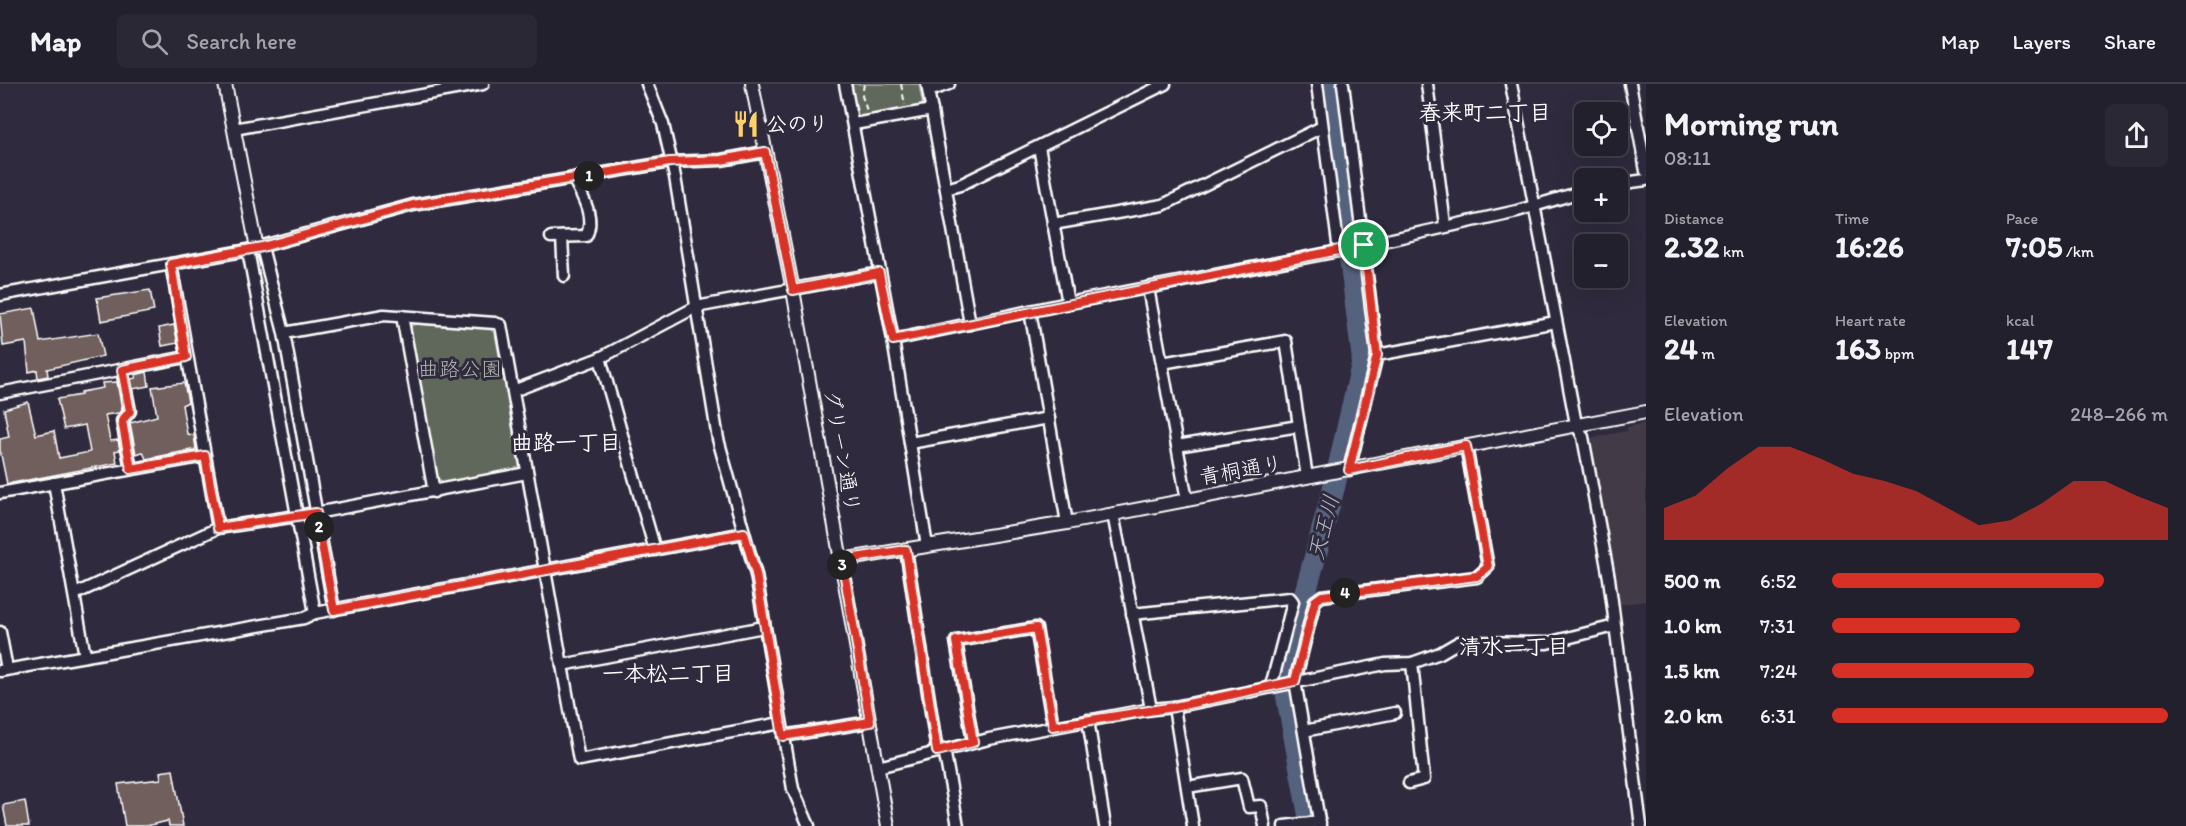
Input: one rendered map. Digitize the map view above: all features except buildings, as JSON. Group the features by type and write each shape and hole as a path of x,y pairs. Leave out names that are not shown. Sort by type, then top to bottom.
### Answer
{"street":[{"path":"225,84 256,248 297,516 315,613"},
{"path":"234,129 483,84"},
{"path":"646,84 663,124 675,177 718,439 756,574 793,789 809,826"},
{"name":"グリーン通り","path":"752,84 793,290 888,826"},
{"path":"845,84 893,340 927,546"},
{"path":"949,84 928,88 970,324"},
{"path":"946,189 960,185 1165,84"},
{"path":"1317,84 1339,250"},
{"path":"1342,84 1377,355 1349,470"},
{"path":"1427,84 1445,225"},
{"path":"1512,84 1576,424 1583,437 1609,578 1643,826"},
{"path":"1630,84 1646,171"},
{"path":"854,124 932,110"},
{"path":"1053,224 1163,205 1322,127"},
{"path":"1039,147 1068,303"},
{"path":"0,295 256,248 413,205 670,162 721,160 765,152"},
{"path":"564,276 556,237 586,236 590,230 587,206 573,178"},
{"path":"1628,182 1646,180"},
{"path":"893,340 1364,245 1445,225 1511,213 1574,194"},
{"path":"256,248 284,333 334,610"},
{"path":"171,264 218,528"},
{"path":"513,391 600,358 696,308 879,273"},
{"path":"1148,288 1187,500"},
{"path":"1030,311 1067,523"},
{"path":"284,333 384,315 495,322 501,325 579,759 781,723"},
{"path":"402,316 434,492"},
{"path":"1377,355 1556,322"},
{"path":"1162,363 1286,341 1307,477"},
{"path":"0,393 186,357"},
{"path":"600,358 655,550"},
{"path":"122,370 130,411 122,421 131,469"},
{"name":"青桐通り","path":"842,560 1067,523 1646,412"},
{"path":"910,443 1049,418"},
{"path":"1177,446 1299,426"},
{"path":"1284,826 1320,824 1295,681 1315,601 1322,596 1477,576 1488,567 1466,446"},
{"path":"0,493 205,456"},
{"path":"75,594 218,528 434,492 527,473"},
{"path":"54,483 86,656"},
{"path":"1113,514 1151,709"},
{"path":"0,632 3,670 304,618 315,613 744,533"},
{"path":"906,550 940,750 958,826"},
{"path":"1132,614 1290,597 1293,602 1271,686"},
{"path":"878,766 973,742 1053,726 1174,707 1295,681 1336,676 1385,664 1412,663 1440,653 1459,642 1547,643 1615,626"},
{"path":"562,665 764,627"},
{"path":"973,742 956,641 1036,628 1053,726"},
{"path":"1409,783 1424,779 1412,663"},
{"path":"1174,707 1193,826"},
{"path":"1304,731 1395,713"},
{"path":"1088,720 1105,826"},
{"path":"783,736 870,722"},
{"path":"1187,787 1242,778 1249,807 1261,807 1265,826"}],"path":[{"path":"864,84 862,96 868,117"},
{"path":"897,109 905,107 901,84"}],"shaded area":[{"path":"1646,423 1646,601 1617,605 1589,438 1627,431 1627,427"}],"green space":[{"path":"852,84 919,84 923,106 857,118"},
{"name":"曲路公園","path":"415,324 489,328 495,333 520,466 516,470 445,483 438,479 409,327"}],"waterway":[{"name":"天王川","path":"1311,826 1283,675 1334,487 1363,360 1328,84"}],"place":[{"name":"公のり","path":"746,124"}],"district":[{"name":"春来町二丁目","path":"1485,112"},
{"name":"曲路一丁目","path":"566,442"},
{"name":"清水一丁目","path":"1514,646"},
{"name":"一本松二丁目","path":"668,673"}],"route":[{"path":"765,152 793,290 879,273 893,340 1364,245 1377,355 1349,470 1466,446 1488,567 1483,574 1322,596 1315,601 1295,681 1174,707 1053,726 1036,628 956,641 973,742 937,751 906,550 842,560 870,722 783,736 756,574 744,533 334,610 316,513 218,528 205,456 131,469 122,421 130,411 122,370 186,357 171,264 262,247 413,205 670,162 721,160 765,152"}]}
